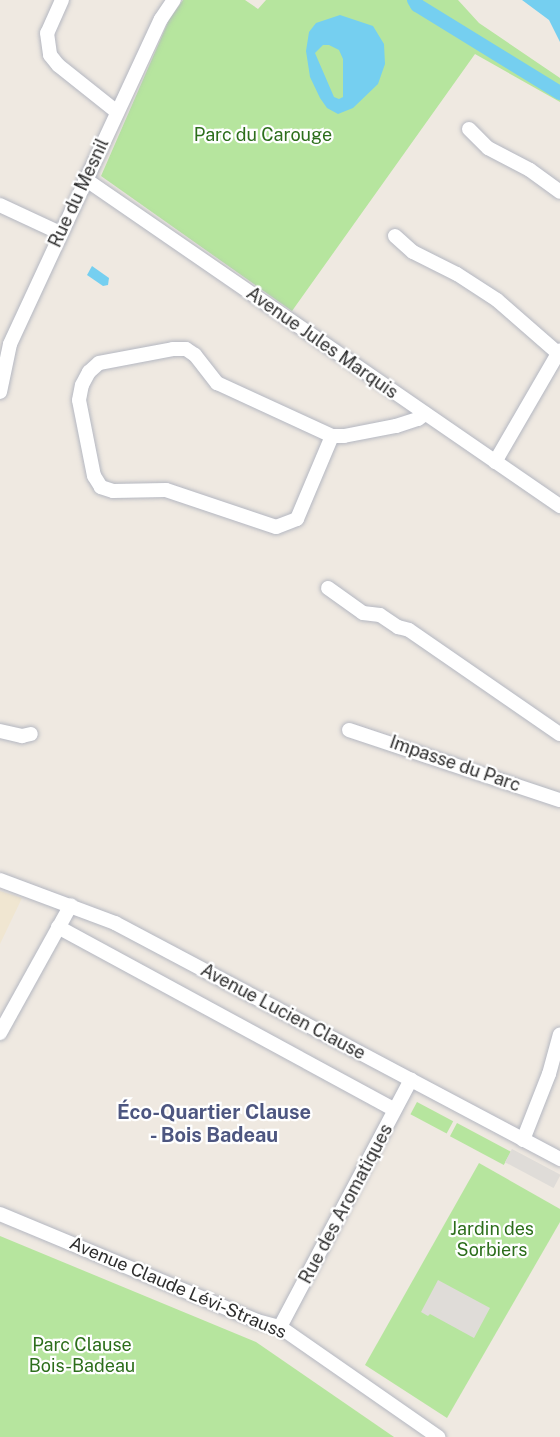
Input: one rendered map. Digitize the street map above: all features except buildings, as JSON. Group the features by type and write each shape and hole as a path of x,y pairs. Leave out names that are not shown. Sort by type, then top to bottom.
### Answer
{"street":[{"path":"62,0 47,33 50,55 58,65 117,112"},
{"name":"Rue du Mesnil","path":"0,388 10,344 160,19 174,0"},
{"path":"469,129 488,148 530,170 560,192"},
{"name":"Avenue Jules Marquis","path":"85,179 560,506"},
{"path":"0,205 60,233"},
{"path":"395,236 413,252 457,273 497,300 559,353 495,462"},
{"path":"332,436 297,519 276,527 166,490 113,491 101,487 94,476 79,400 82,384 89,372 99,363 173,349 186,349 195,355 217,383 332,436 344,436 396,426 418,419 425,414"},
{"path":"328,588 363,613 380,615 398,627 409,630 560,734"},
{"name":"Impasse du Parc","path":"349,730 560,800"},
{"path":"0,731 22,736 31,734"},
{"name":"Avenue Lucien Clause","path":"0,880 71,906 143,938 560,1160"},
{"path":"0,1033 71,906"},
{"path":"58,927 395,1110"},
{"path":"523,1140 549,1074 560,1034"},
{"name":"Rue des Aromatiques","path":"280,1328 411,1080"},
{"name":"Avenue Claude Lévi-Strauss","path":"0,1214 256,1321 280,1328 438,1437"}],"shaded area":[{"path":"0,891 22,898 0,944"},
{"path":"512,1149 560,1175 554,1188 505,1162"},
{"path":"438,1280 490,1308 474,1338 430,1314 428,1316 421,1312"}],"green space":[{"name":"Parc du Carouge","path":"183,0 245,0 258,9 266,0 458,0 479,23 560,78 560,102 475,54 292,311 101,176 169,20"},
{"path":"417,1102 453,1121 447,1134 410,1114"},
{"path":"457,1123 511,1152 504,1165 450,1136"},
{"name":"Jardin des Sorbiers","path":"479,1163 560,1209 560,1222 447,1418 365,1365"},
{"name":"Parc Clause Bois-Badeau","path":"0,1236 256,1342 394,1437 0,1437"}],"water":[{"path":"522,0 560,0 560,42 549,20"},
{"path":"340,15 373,26 384,44 385,64 378,84 353,108 338,114 327,108 310,77 306,51 309,32 316,23","holes":["323,45 339,50 343,59 343,97 339,99 334,97 315,53"]},
{"path":"92,266 109,278 108,285 103,286 87,275"}],"waterway":[{"path":"414,0 417,5 560,93"}],"district":[{"name":"Éco-Quartier Clause - Bois Badeau","path":"214,1124"}]}
